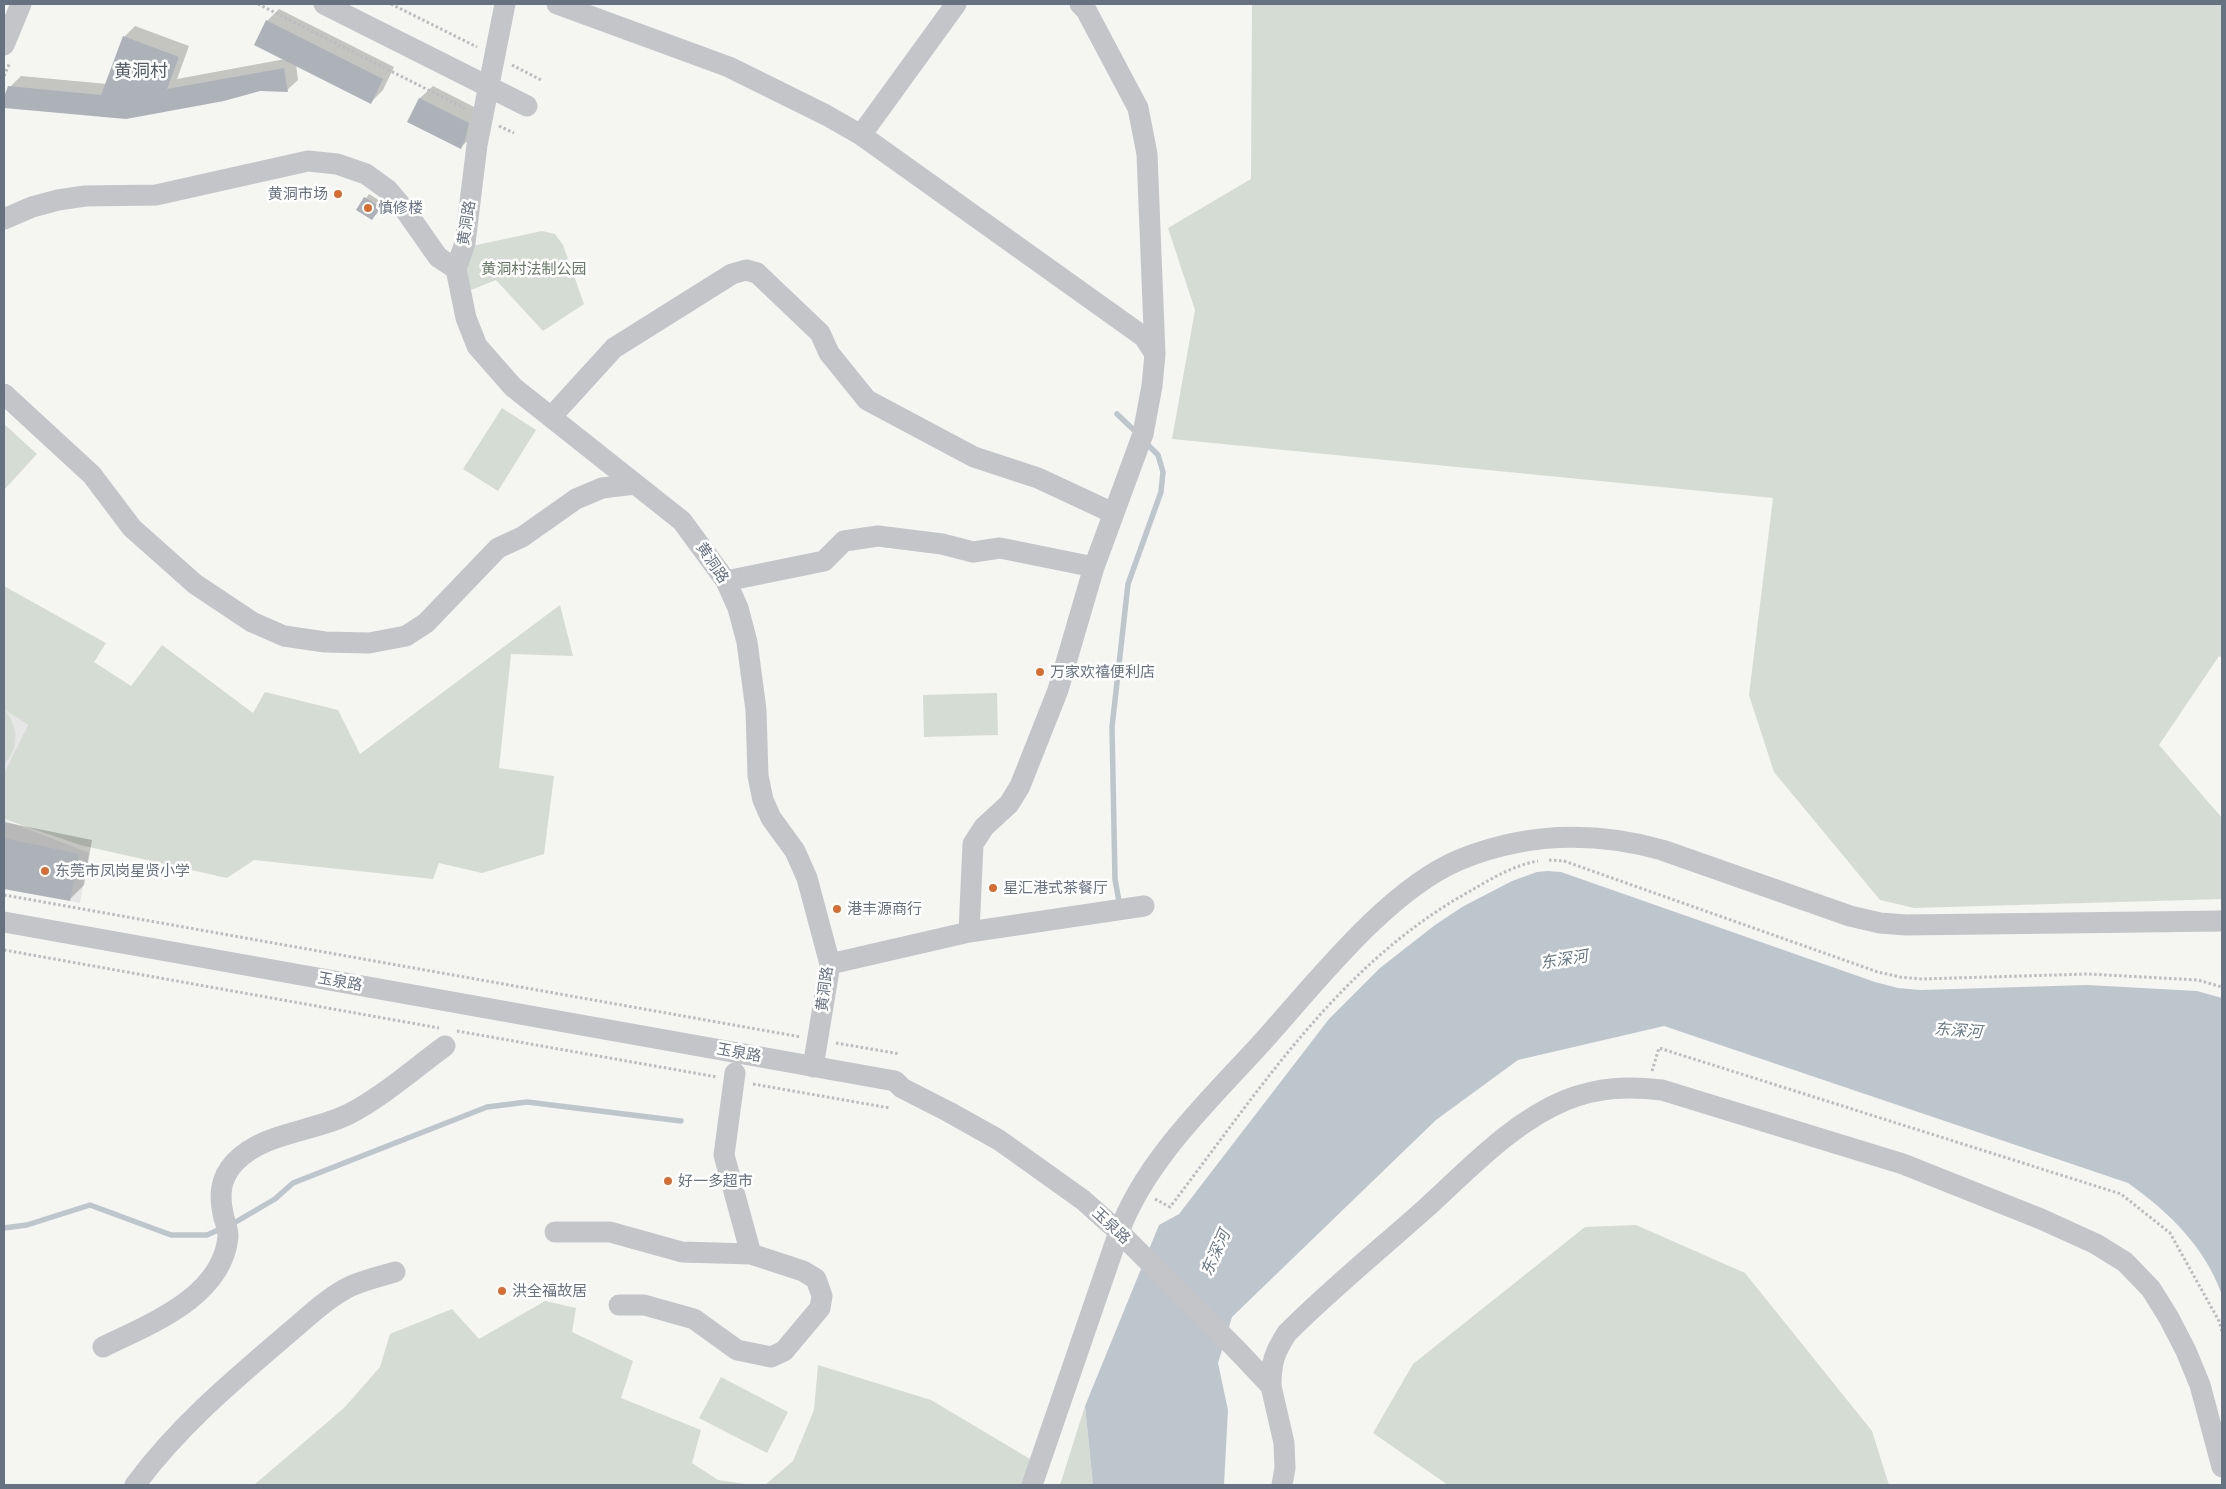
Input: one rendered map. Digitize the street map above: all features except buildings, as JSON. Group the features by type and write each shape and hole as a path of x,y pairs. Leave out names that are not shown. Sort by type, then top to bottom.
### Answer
{"street":[{"path":"4,45 21,4"},
{"path":"324,4 527,106"},
{"name":"黄洞路","path":"505,4 477,145 466,243 456,269 466,318 477,346 513,387 552,416 682,521 726,581 738,608 748,650 756,710 758,776 763,800 771,818 796,852 808,878 830,964 813,1066"},
{"path":"557,4 729,67 826,115 861,135 1144,337 1155,354"},
{"path":"861,135 956,4"},
{"path":"969,932 973,844 984,827 1009,804 1020,786 1058,690 1094,568 1143,434 1152,386 1155,354 1148,164 1144,129 1138,108 1086,10 1080,4"},
{"path":"4,219 32,207 58,200 85,196 156,195 308,161 337,164 366,174 388,190 405,210 438,257 456,269"},
{"path":"552,416 614,348 732,274 746,270 757,273 820,333 829,353 867,400 974,457 1038,478 1113,514"},
{"path":"4,394 92,475 132,528 195,584 252,622 284,636 325,642 369,643 406,636 426,623 438,612 498,548 522,536 576,499 602,488 635,484"},
{"path":"726,581 824,561 844,541 878,536 942,544 973,552 1000,548 1094,568"},
{"path":"1032,1485 1118,1232 1126,1211 1138,1190 1160,1159 1342,953 1383,912 1421,881 1459,860 1517,843 1561,836 1588,836 1638,843 1850,916 1880,923 1950,926 2222,921"},
{"path":"830,964 969,932 1144,906"},
{"name":"玉泉路","path":"4,922 895,1081 902,1088 999,1140 1083,1200 1142,1255 1271,1386"},
{"path":"104,1347 175,1311 190,1298 219,1266 228,1234 220,1190 225,1175 236,1162 250,1150 268,1141 349,1114 366,1104 445,1046"},
{"path":"735,1073 724,1156 751,1254"},
{"path":"1282,1485 1285,1468 1284,1442 1271,1386 1271,1364 1277,1349 1287,1333 1499,1143 1540,1113 1564,1101 1587,1092 1611,1087 1662,1090 1903,1164 2041,1219 2096,1244 2125,1262 2151,1289 2186,1351 2200,1384 2222,1467"},
{"path":"555,1232 610,1232 682,1252 751,1254 803,1271 816,1280 822,1296 820,1308 784,1351 771,1357 737,1350 694,1320 644,1305 619,1305"},
{"path":"135,1485 160,1452 215,1396 309,1316 336,1294 352,1285 395,1272"}],"path":[{"path":"258,4 470,111"},
{"path":"391,4 479,48"},
{"path":"505,62 541,80"},
{"path":"496,124 514,133"},
{"path":"1151,1196 1170,1207 1320,1012 1373,960 1429,916 1457,898 1508,871 1534,862 1548,860 1564,861 1878,972 1900,977 1921,979 2088,974 2198,980 2222,986"},
{"path":"4,894 811,1038"},
{"path":"831,1042 900,1054"},
{"path":"1652,1074 1659,1048 2121,1194 2170,1233 2219,1321 2222,1331"}],"shaded area":[{"path":"4,709 28,725 4,773"},
{"name":"东莞市凤岗星贤小学","path":"4,820 89,853 80,903 4,889"}],"green space":[{"path":"1252,4 2222,4 2222,658 2219,656 2159,745 2222,818 2222,899 1914,908 1880,900 1774,772 1749,695 1773,498 1172,439 1195,310 1168,228 1251,179"},
{"name":"黄洞村法制公园","path":"542,231 555,234 563,245 584,304 543,331 496,280 471,290 464,272 472,246"},
{"path":"502,408 536,430 498,491 463,469"},
{"path":"4,424 37,454 4,490"},
{"path":"4,586 106,643 94,662 131,686 162,645 253,713 265,692 338,710 360,754 560,605 573,656 511,654 499,768 554,776 544,854 482,873 439,863 433,879 254,860 227,878 80,845 4,819 4,773 28,725 5,710 13,723 15,744 13,751 4,764"},
{"path":"997,693 998,735 924,737 923,695"},
{"path":"1636,1225 1745,1273 1872,1431 1889,1485 1448,1485 1373,1433 1413,1364 1585,1227"},
{"path":"545,1301 576,1308 572,1332 633,1361 621,1398 701,1430 692,1463 718,1480 752,1485 254,1485 344,1408 380,1367 390,1334 452,1309 479,1339"},
{"path":"818,1365 931,1400 1030,1459 1023,1485 765,1485 793,1461 814,1410"},
{"path":"721,1377 788,1412 767,1453 699,1418"},
{"path":"1085,1406 1093,1485 1060,1485"}],"water":[{"name":"东深河","path":"1537,872 1561,872 1875,982 1898,988 1921,990 2087,985 2197,991 2222,998 2222,1295 2206,1261 2196,1246 2158,1206 2128,1183 1664,1026 1518,1060 1436,1120 1232,1317 1218,1363 1228,1410 1224,1485 1093,1485 1085,1406 1159,1225 1179,1214 1329,1019 1380,968 1435,925 1462,907 1512,881"}],"waterway":[{"path":"1117,414 1137,433"},
{"path":"1120,907 1115,879 1112,727 1128,584 1161,492 1163,472 1158,455 1145,442"},
{"path":"4,1228 27,1225 90,1205 171,1235 207,1235 234,1223 275,1199 293,1183 487,1107 527,1102 681,1121"}],"place":[{"name":"黄洞市场","path":"338,194"},
{"name":"慎修楼","path":"368,208"},
{"name":"万家欢禧便利店","path":"1040,672"},
{"name":"东莞市凤岗星贤小学","path":"45,871"},
{"name":"星汇港式茶餐厅","path":"993,888"},
{"name":"港丰源商行","path":"837,909"},
{"name":"好一多超市","path":"668,1181"},
{"name":"洪全福故居","path":"502,1291"}],"district":[{"name":"黄洞村","path":"141,72"}]}
